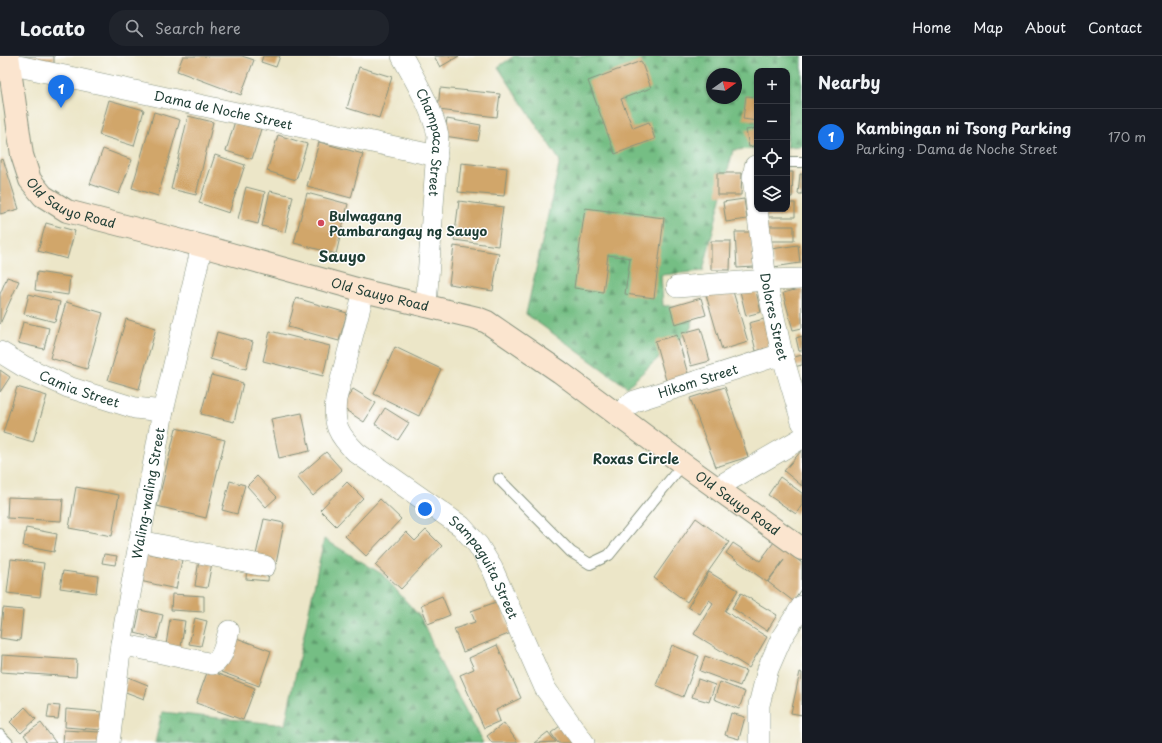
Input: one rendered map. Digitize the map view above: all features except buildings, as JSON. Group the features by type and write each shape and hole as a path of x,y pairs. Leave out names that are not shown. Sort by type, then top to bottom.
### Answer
{"main road":[{"name":"Old Sauyo Road","path":"9,60 22,155 30,180 43,196 67,211 202,246 364,291 477,318 487,322 560,372 618,417 802,549"}],"street":[{"name":"Champaca Street","path":"402,56 429,107 438,135 426,306"},
{"name":"Dama de Noche Street","path":"9,60 437,156"},
{"name":"Dolores Street","path":"758,212 766,280 782,354 802,422"},
{"name":"Waling-waling Street","path":"109,743 121,644 163,411 202,246"},
{"path":"678,286 766,280 802,280"},
{"name":"Sampaguita Street","path":"364,291 336,399 334,414 338,429 345,442 357,453 461,526 478,545 492,568 545,688 584,743"},
{"name":"Camia Street","path":"0,352 23,366 68,387 135,408 163,411"},
{"name":"Hikom Street","path":"618,417 627,406 635,401 782,354"},
{"path":"716,488 802,438"},
{"path":"140,541 265,566"},
{"path":"759,743 759,705 768,669 782,637 802,606"},
{"path":"121,644 212,664 217,662 221,657 229,631"}],"lane":[{"path":"790,162 802,162"},
{"path":"499,480 571,552 590,564 609,555 683,464"},
{"path":"0,735 8,743"}],"green space":[{"path":"514,56 802,56 802,146 790,147 790,68 754,68 754,149 733,150 703,271 661,275 663,306 693,305 691,328 627,387 526,314 560,161 498,67"},
{"path":"324,539 382,574 421,618 442,666 483,743 155,743 162,712 285,725"}],"place":[{"name":"Kambingan ni Tsong Parking","path":"61,108"},
{"name":"Bulwagang Pambarangay ng Sauyo","path":"321,223"}],"district":[{"name":"Sauyo","path":"342,257"},
{"name":"Roxas Circle","path":"636,459"}]}
